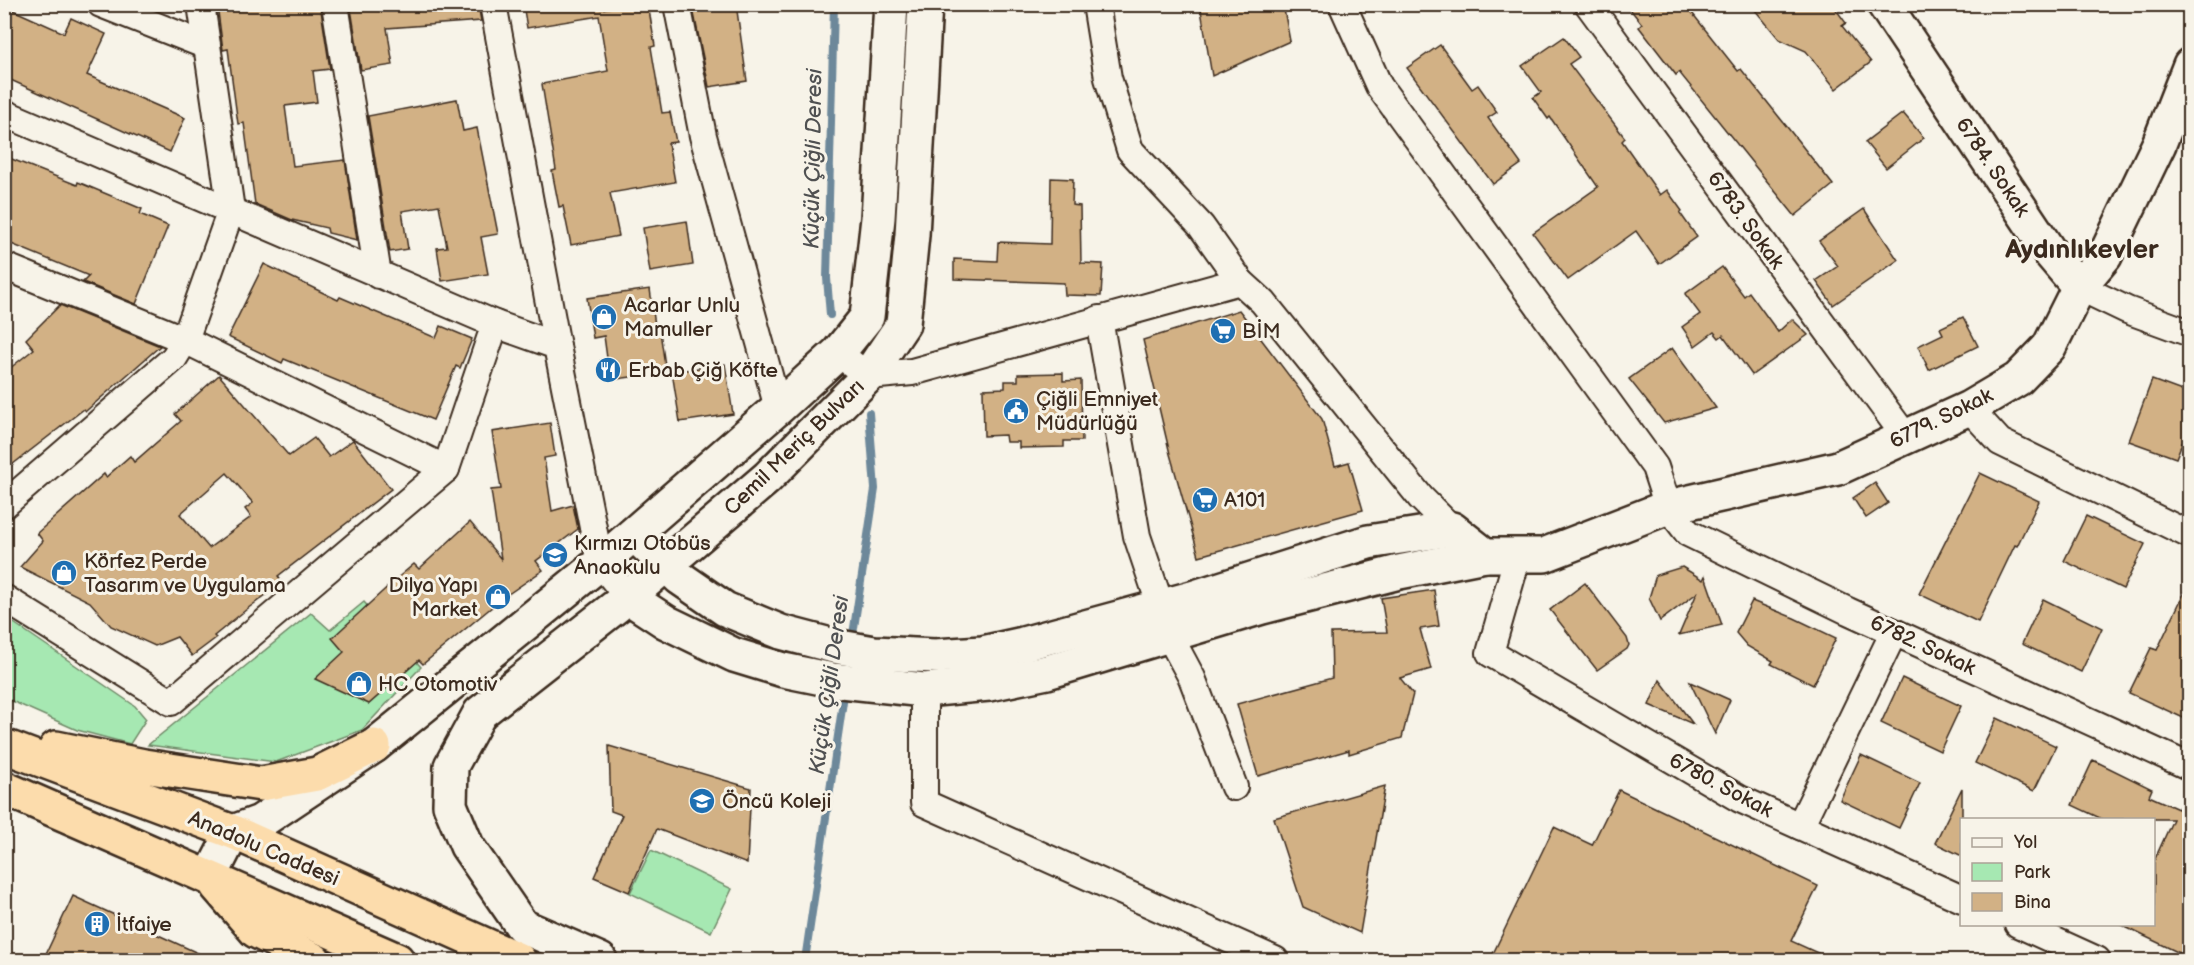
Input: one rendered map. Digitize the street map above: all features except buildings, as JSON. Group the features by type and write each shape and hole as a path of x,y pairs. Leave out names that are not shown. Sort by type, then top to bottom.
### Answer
{"highway":[{"path":"4,738 144,766 261,784 317,774 374,746"},
{"name":"Anadolu Caddesi","path":"4,746 233,832 519,960"},
{"path":"4,788 397,960"},
{"path":"210,877 256,931 314,960"}],"street":[{"path":"100,4 207,46"},
{"path":"4,505 174,358 185,340 231,210 201,4"},
{"path":"335,4 378,275"},
{"path":"493,4 600,563 627,597 666,622 734,655 808,675 924,690 989,684 1047,672 1113,653 1165,621 1368,542 1452,530"},
{"path":"677,4 703,136 778,408"},
{"name":"Cemil Meriç Bulvarı","path":"233,832 260,822 374,746 600,563 838,353 867,317 878,218 891,4"},
{"name":"Cemil Meriç Bulvarı","path":"600,960 522,926 467,846 450,805 451,766 480,713 627,597 663,564 767,478 868,376 903,324 912,235 925,4"},
{"path":"1096,4 1108,78 1130,150 1201,226 1240,280 1263,302 1421,498 1452,530 1485,555"},
{"name":"6782. Sokak","path":"1342,4 1379,86 1655,467 1668,507 1688,533 1894,632 2190,767"},
{"name":"6783. Sokak","path":"1588,4 1905,436"},
{"name":"6784. Sokak","path":"1884,4 2051,254 2079,287 2127,310 2190,333"},
{"name":"6779. Sokak","path":"1165,621 1262,607 1399,572 1485,555 1544,555 1668,507 1838,468 1969,408 2018,379 2049,347 2079,287 2105,256 2159,144 2178,123 2190,65"},
{"path":"4,113 378,275 495,324 557,346"},
{"path":"4,266 185,340 446,469"},
{"path":"838,353 868,376 912,372 1240,280"},
{"path":"1100,319 1137,536 1165,621 1192,678 1234,787"},
{"path":"4,598 171,702 446,469 495,324"},
{"path":"1969,408 2000,442 2190,535"},
{"path":"634,534 663,564 725,609 781,632 834,646 935,656 982,652 1165,621"},
{"name":"6780. Sokak","path":"1518,555 1490,653 1740,799 1960,898"},
{"path":"1800,826 1894,632"},
{"path":"924,690 924,803 1275,960"},
{"path":"210,877 233,832"},
{"path":"2022,926 2097,960"}],"green space":[{"path":"364,602 421,667 362,730 276,762 148,745 311,613 330,630"},
{"path":"5,617 135,706 146,719 130,744 77,730 5,698"},
{"path":"651,850 732,889 711,932 630,893"}],"waterway":[{"name":"Küçük Çiğli Deresi","path":"830,315 827,278 834,4"},
{"name":"Küçük Çiğli Deresi","path":"852,641 875,489 869,413"},
{"name":"Küçük Çiğli Deresi","path":"805,960 845,688"}],"place":[{"name":"Acarlar Unlu Mamuller","path":"604,317"},
{"name":"BİM","path":"1223,331"},
{"name":"Erbab Çiğ Köfte","path":"608,370"},
{"name":"Çiğli Emniyet Müdürlüğü","path":"1016,411"},
{"name":"A101","path":"1205,500"},
{"name":"Kırmızı Otobüs Anaokulu","path":"555,555"},
{"name":"Körfez Perde Tasarım ve Uygulama","path":"64,573"},
{"name":"Dilya Yapı Market","path":"498,597"},
{"name":"HC Otomotiv","path":"359,684"},
{"name":"Öncü Koleji","path":"702,801"},
{"name":"İtfaiye","path":"97,924"}],"district":[{"name":"Aydınlıkevler","path":"2082,249"}]}
